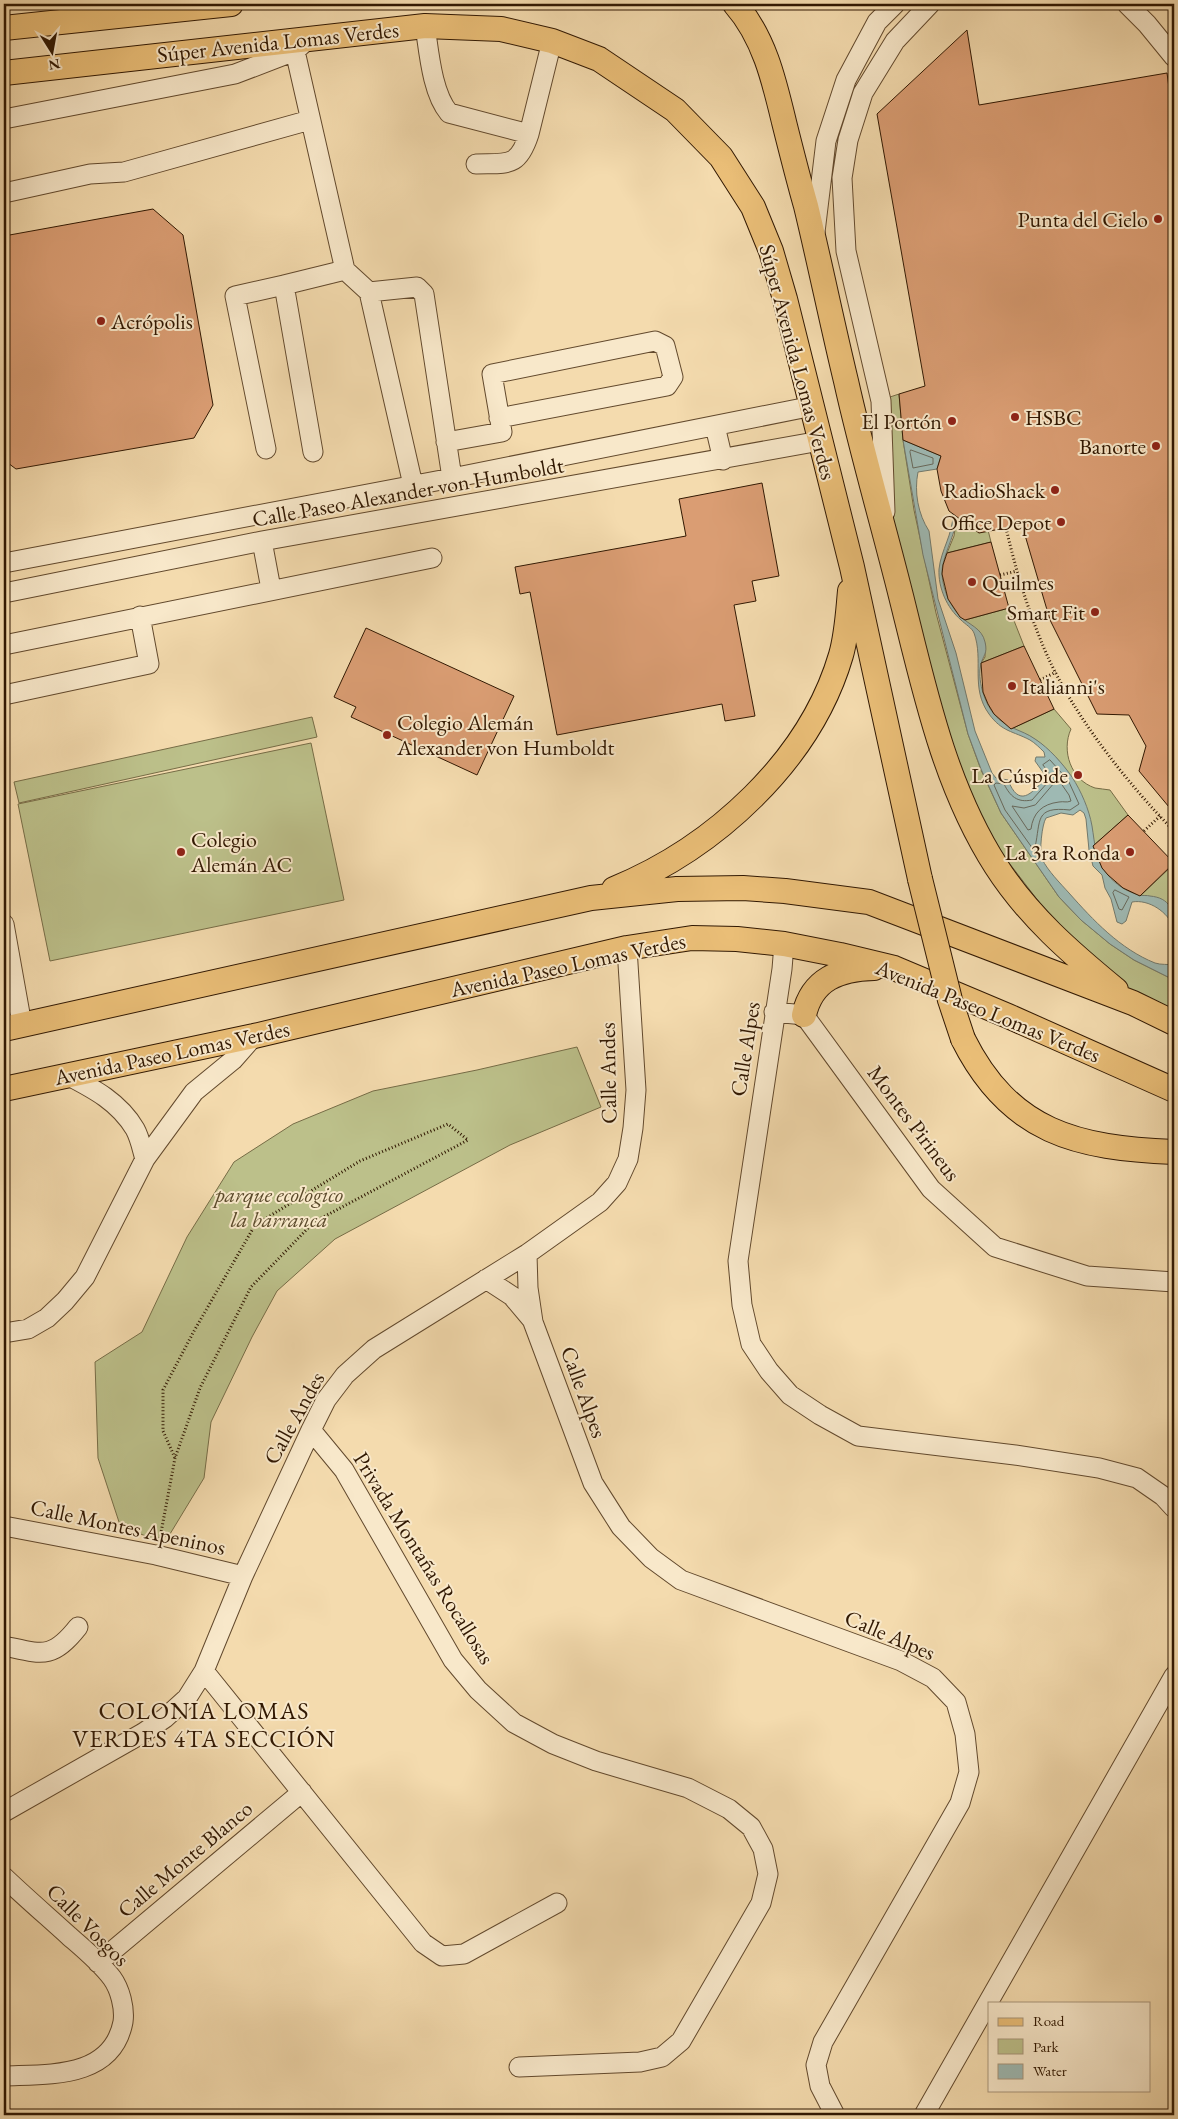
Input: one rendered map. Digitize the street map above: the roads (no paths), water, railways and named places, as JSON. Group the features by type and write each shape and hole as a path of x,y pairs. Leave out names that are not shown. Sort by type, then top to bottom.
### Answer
{"main road":[{"name":"Súper Avenida Lomas Verdes","path":"4,28 231,4"},
{"name":"Súper Avenida Lomas Verdes","path":"735,4 747,18 761,44 772,72 814,241 846,382 918,668 946,758 967,815 997,866 1031,913 1055,939 1133,1003"},
{"name":"Súper Avenida Lomas Verdes","path":"4,73 302,45 425,26 501,29 552,41 599,59 675,110 721,157 753,207 771,251 852,567 920,879 950,1000 963,1039 976,1066 993,1087 1017,1110 1051,1130 1093,1145 1138,1151 1174,1152"},
{"path":"591,898 649,873 683,854 744,807 769,780 802,737 827,691 841,654 848,617 852,567"},
{"path":"13,1027 591,898 678,889 743,888 785,891 868,902 1133,1003 1174,1023"},
{"name":"Avenida Paseo Lomas Verdes","path":"4,1089 254,1036 626,948 692,938 736,939 784,944 840,954 894,968 1008,1016 1174,1090"},
{"path":"804,1015 807,1002 817,986 838,974 858,969 894,968"}],"street":[{"path":"814,241 826,141 846,80 877,22 895,4"},
{"path":"886,540 881,401 846,251 842,178 848,140 863,93 895,41 930,4"},
{"path":"1127,4 1174,57"},
{"path":"425,26 432,71 442,105 449,113 529,134"},
{"path":"476,164 508,163 524,151 552,41"},
{"path":"4,119 235,74 302,45 310,120 345,270 368,292 413,485"},
{"path":"4,193 90,174 124,172 310,120"},
{"path":"266,449 235,296 345,270"},
{"path":"284,285 313,452"},
{"path":"368,292 417,287 424,294 452,478"},
{"path":"446,442 502,432 499,418 492,374 655,341 665,346 672,377 667,386 499,418"},
{"name":"Calle Paseo Alexander von Humboldt","path":"4,563 452,478 812,406"},
{"path":"715,426 723,460"},
{"name":"Calle Paseo Alexander von Humboldt","path":"4,593 262,541 723,460 820,441"},
{"path":"188,527 198,554"},
{"path":"262,541 271,589"},
{"path":"4,645 271,589 432,558"},
{"path":"4,695 149,664 140,616"},
{"path":"4,924 13,1027"},
{"name":"Calle Alpes","path":"784,944 782,969 774,1012 738,1261 742,1305 751,1344 769,1371 790,1395 820,1415 858,1436 1015,1455 1099,1468 1136,1478 1163,1496 1174,1508"},
{"name":"Calle Andes","path":"4,1811 165,1718 187,1698 204,1671 243,1576 311,1430 326,1400 346,1375 374,1349 527,1254 600,1202 617,1183 628,1159 636,1090 626,948"},
{"path":"1133,1003 1174,1012"},
{"path":"774,1012 804,1015"},
{"name":"Montes Pirineus","path":"804,1015 931,1189 995,1247 1087,1276 1174,1282"},
{"path":"4,1333 28,1329 47,1318 70,1295 85,1277 145,1159 194,1092 232,1060 254,1036"},
{"path":"68,1075 98,1091 121,1109 136,1130 145,1159"},
{"name":"Calle Alpes","path":"527,1254 528,1288 533,1322 593,1483 621,1527 651,1558 681,1580 901,1661 933,1678 956,1702 965,1734 969,1772 960,1803 823,2042 816,2065 820,2086 835,2115"},
{"name":"Calle Alpes","path":"486,1279 512,1296 533,1322"},
{"name":"Privada Montañas Rocallosas","path":"311,1430 344,1470 453,1660 478,1690 514,1723 554,1744 596,1761 688,1788 729,1809 751,1827 763,1849 768,1874 761,1902 681,2041 662,2057 640,2062 519,2067"},
{"name":"Calle Montes Apeninos","path":"4,1526 156,1555 243,1576"},
{"path":"4,1646 34,1653 53,1650 65,1644 78,1627"},
{"path":"204,1671 423,1943 442,1956 464,1954 557,1903"},
{"path":"988,2002 1174,1676"},
{"name":"Calle Monte Blanco","path":"98,1962 302,1792"},
{"name":"Calle Vosgos","path":"4,1877 98,1962 114,1980 121,1997 124,2016 120,2036 111,2048 89,2066 67,2073 4,2076"},
{"path":"924,2115 988,2003"}],"water":[{"path":"903,440 941,456 937,469 918,472 916,487 918,503 929,531 938,599 956,653 975,731 992,773 996,778 1008,780 1016,794 1025,796 1045,779 1045,775 1035,761 1036,757 1045,757 1044,752 1032,741 998,724 983,704 979,684 977,643 974,633 952,610 944,597 940,583 940,562 951,528 953,514 957,517 955,529 943,564 943,584 948,598 956,611 981,633 985,642 986,649 981,664 980,676 982,690 987,703 999,719 1040,743 1064,767 1075,782 1087,807 1100,864 1114,882 1126,890 1139,895 1157,897 1166,902 1172,910 1174,928 1163,912 1151,905 1138,902 1132,902 1126,921 1122,924 1117,922 1102,875 1093,866 1089,850 1086,819 1084,813 1080,810 1073,815 1061,813 1046,818 1041,838 1042,859 1078,903 1119,942 1155,963 1174,965 1174,980 1134,960 1110,944 1081,920 1059,897 1001,813 968,734 923,555"}],"place":[{"name":"Punta del Cielo","path":"1158,219"},
{"name":"Acrópolis","path":"101,321"},
{"name":"HSBC","path":"1015,417"},
{"name":"El Portón","path":"952,421"},
{"name":"Banorte","path":"1156,446"},
{"name":"RadioShack","path":"1055,490"},
{"name":"Office Depot","path":"1061,522"},
{"name":"Quilmes","path":"972,582"},
{"name":"Smart Fit","path":"1095,612"},
{"name":"Italianni's","path":"1012,686"},
{"name":"Colegio Alemán Alexander von Humboldt","path":"387,735"},
{"name":"La Cúspide","path":"1078,775"},
{"name":"Colegio Alemán AC","path":"181,852"},
{"name":"La 3ra Ronda","path":"1130,852"}],"district":[{"name":"COLONIA LOMAS VERDES 4TA SECCIÓN","path":"204,1724"}],"park label":[{"name":"parque ecologico la barranca","path":"279,1206"}]}
